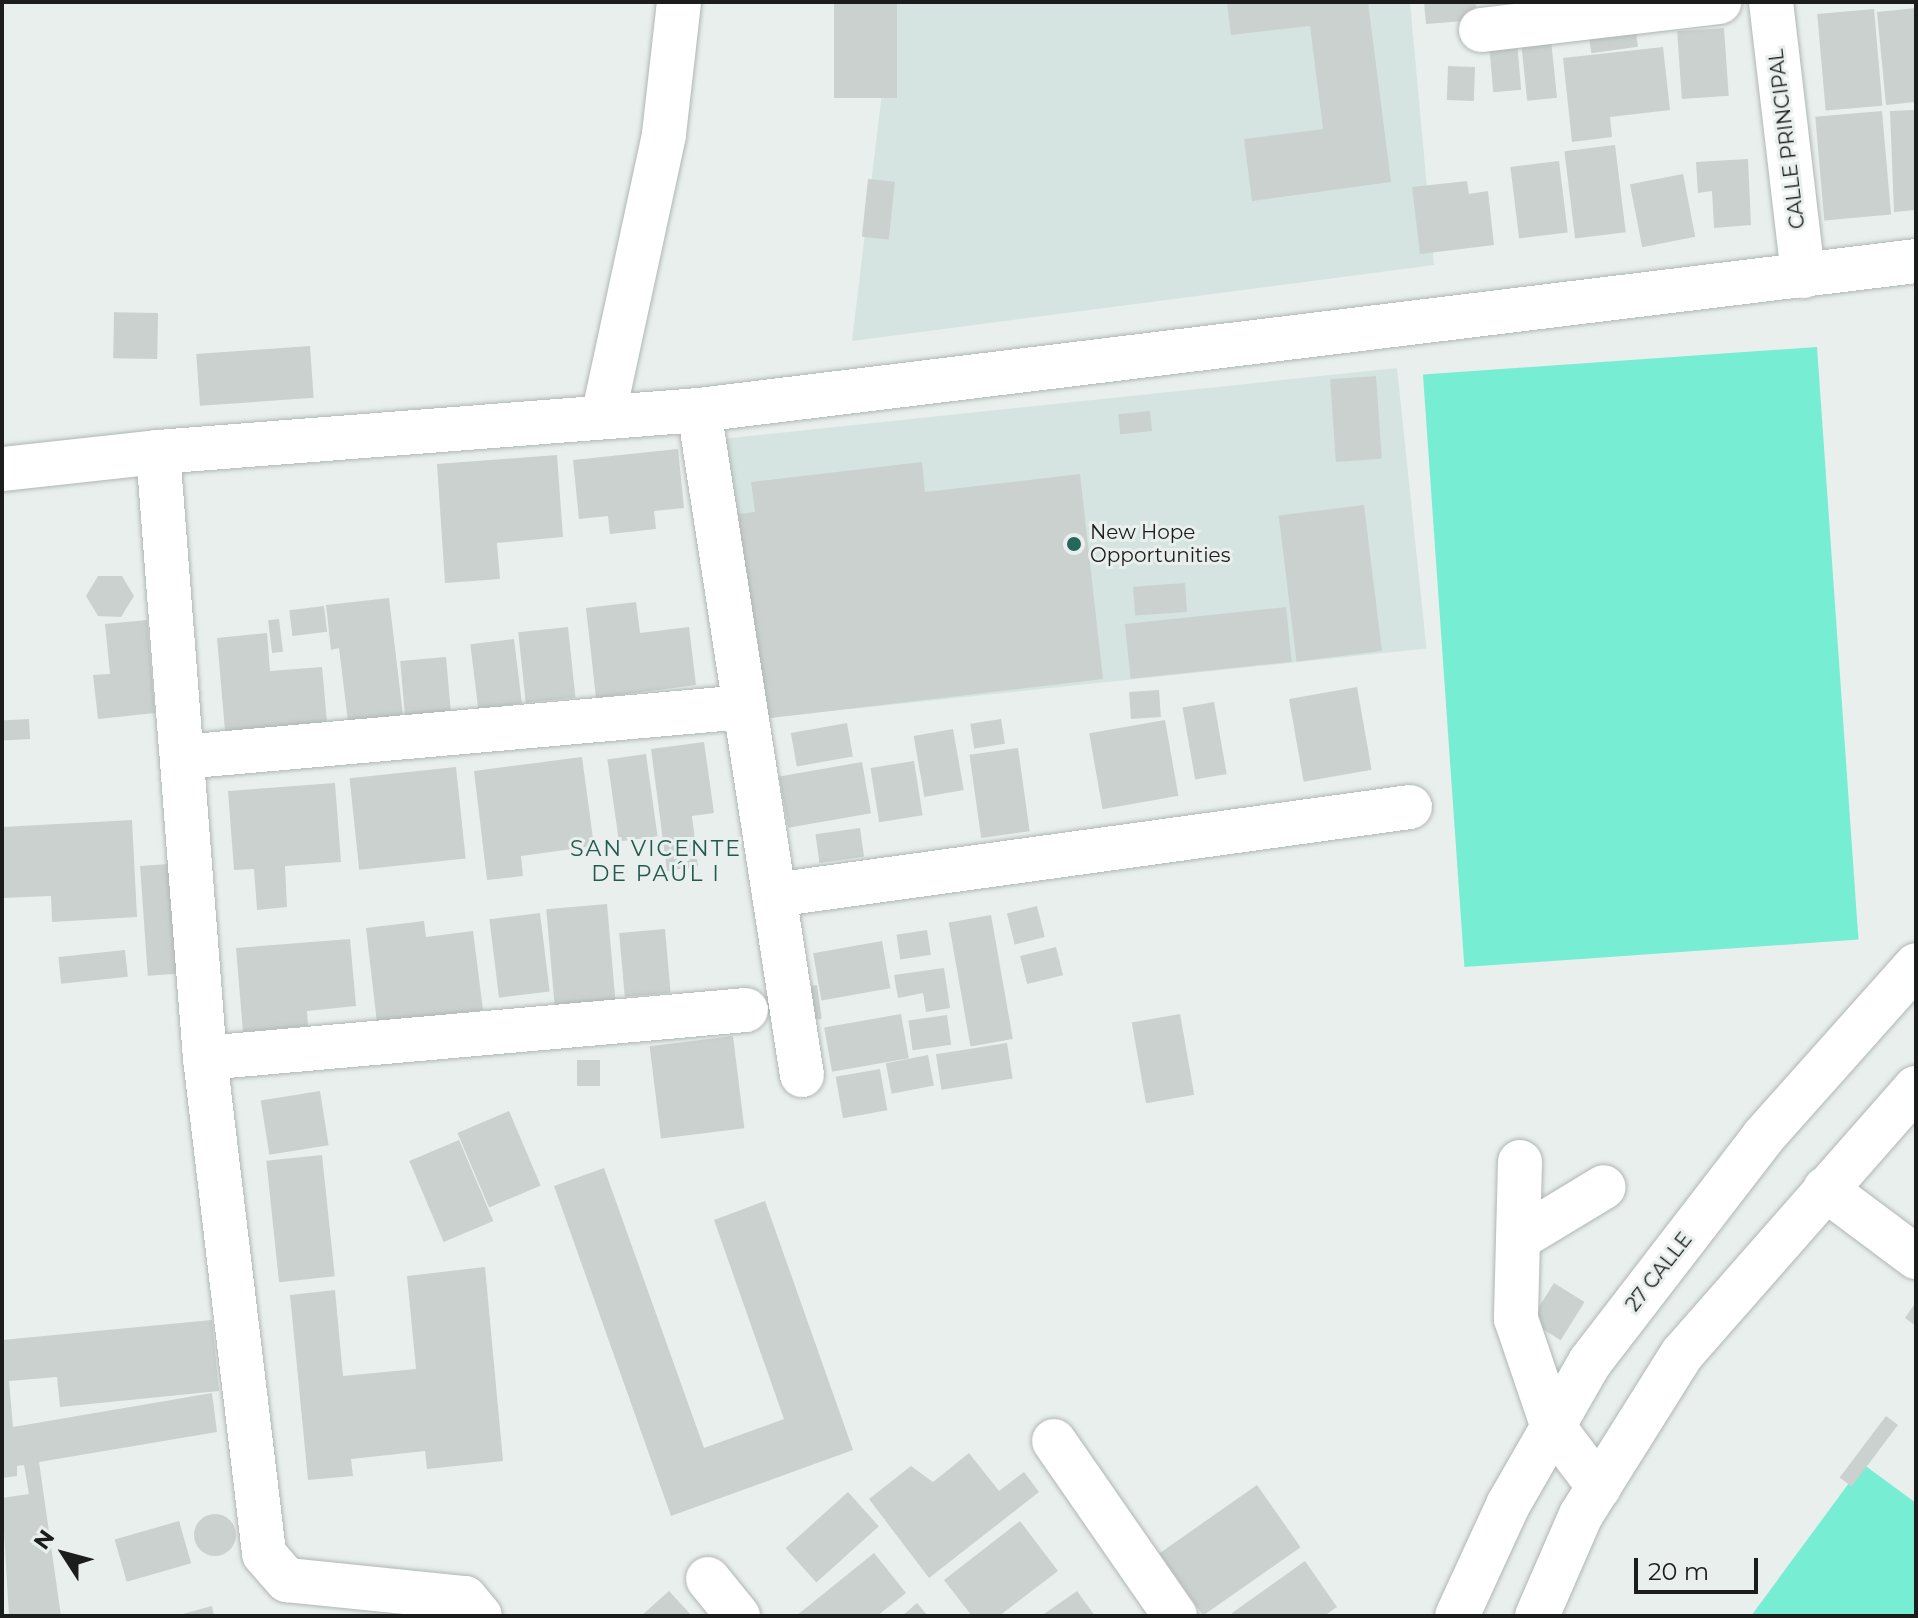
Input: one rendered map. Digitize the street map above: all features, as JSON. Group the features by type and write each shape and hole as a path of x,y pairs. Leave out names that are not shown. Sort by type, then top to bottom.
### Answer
{"street":[{"path":"603,417 664,134 679,2"},
{"path":"1481,30 1719,2"},
{"name":"CALLE PRINCIPAL","path":"1771,2 1803,276"},
{"path":"2,469 158,452 699,410 1916,261"},
{"path":"699,410 802,1075"},
{"path":"158,452 205,1058 264,1554 287,1580 465,1598 480,1616"},
{"path":"182,757 745,707"},
{"path":"774,895 1410,807"},
{"name":"27 CALLE","path":"1457,1616 1552,1425 1590,1362 1763,1137 1916,965"},
{"path":"205,1058 746,1010"},
{"path":"1537,1616 1599,1487 1682,1354 1916,1088"},
{"path":"1520,1162 1516,1319 1552,1425 1599,1487"},
{"path":"1518,1239 1604,1187"},
{"path":"1825,1189 1916,1257"},
{"path":"1649,1285 1703,1329"},
{"path":"1054,1441 1175,1616"},
{"path":"708,1579 738,1616"}],"shaded area":[{"path":"893,2 1410,2 1434,265 852,341"},
{"name":"New Hope Opportunities","path":"1397,368 1426,648 746,720 717,439"}],"green space":[{"path":"1817,347 1858,940 1464,967 1423,375"},
{"path":"1863,1464 1916,1503 1916,1616 1751,1616"}],"building":[{"path":"834,2 897,2 897,98 834,98"},
{"path":"1227,2 1368,2 1391,182 1252,201 1244,139 1323,129 1310,26 1231,35"},
{"path":"1424,2 1476,2 1477,20 1426,24"},
{"path":"1916,8 1916,102 1886,105 1877,12"},
{"path":"1874,9 1882,106 1826,111 1817,14"},
{"path":"1635,26 1638,47 1591,53 1588,33"},
{"path":"1724,28 1729,96 1682,99 1677,31"},
{"path":"1551,40 1557,98 1527,101 1521,43"},
{"path":"1517,42 1521,90 1493,92 1489,44"},
{"path":"1663,47 1670,110 1610,117 1612,137 1572,142 1563,58"},
{"path":"1448,66 1475,67 1474,101 1447,100"},
{"path":"1916,110 1916,210 1894,212 1890,111"},
{"path":"1882,111 1891,215 1824,220 1815,117"},
{"path":"1615,145 1626,232 1575,239 1564,151"},
{"path":"1748,159 1751,225 1714,228 1712,191 1698,193 1696,162"},
{"path":"1559,161 1568,232 1519,238 1510,167"},
{"path":"1683,174 1695,237 1642,247 1630,184"},
{"path":"868,179 895,182 889,240 862,237"},
{"path":"1467,181 1469,194 1488,191 1494,245 1420,254 1412,187"},
{"path":"114,312 158,313 157,359 113,358"},
{"path":"310,346 314,398 200,406 196,354"},
{"path":"1376,376 1382,459 1336,462 1330,379"},
{"path":"1150,411 1152,431 1120,434 1118,414"},
{"path":"678,449 684,508 654,511 656,529 610,534 608,516 579,519 573,460"},
{"path":"557,455 563,537 497,543 500,579 445,583 437,464"},
{"path":"922,462 925,492 1080,474 1103,679 762,719 738,514 755,512 751,482"},
{"path":"1364,505 1382,651 1297,661 1279,515"},
{"path":"98,576 122,576 134,596 121,617 98,616 86,596"},
{"path":"1185,583 1187,612 1135,616 1133,587"},
{"path":"389,598 403,715 348,722 339,648 331,650 326,605"},
{"path":"636,602 640,633 689,627 696,685 596,698 586,608"},
{"path":"324,606 327,632 292,636 289,610"},
{"path":"1286,607 1292,662 1131,679 1125,624"},
{"path":"279,619 283,652 272,653 268,620"},
{"path":"147,620 155,713 98,719 93,675 110,674 105,624"},
{"path":"568,627 575,698 526,703 518,632"},
{"path":"267,633 270,671 322,667 327,722 225,731 217,638"},
{"path":"514,639 522,704 478,709 470,644"},
{"path":"446,657 451,713 405,717 400,661"},
{"path":"1357,687 1372,770 1304,782 1289,699"},
{"path":"1159,690 1161,717 1131,719 1129,692"},
{"path":"1214,702 1227,774 1195,779 1182,708"},
{"path":"29,719 30,739 3,740 2,720"},
{"path":"1001,719 1005,744 974,749 970,724"},
{"path":"1165,720 1178,796 1103,809 1089,733"},
{"path":"847,723 853,756 797,766 791,733"},
{"path":"953,729 964,790 924,797 914,736"},
{"path":"704,742 714,813 692,816 698,866 667,871 651,749"},
{"path":"1018,748 1030,831 981,838 969,755"},
{"path":"646,754 658,836 619,842 607,759"},
{"path":"582,757 594,846 521,856 523,876 487,880 474,771"},
{"path":"914,761 923,815 879,822 871,768"},
{"path":"862,762 871,813 788,828 779,777"},
{"path":"456,767 466,858 359,870 350,778"},
{"path":"335,783 341,862 285,866 287,907 257,910 254,869 234,870 228,791"},
{"path":"132,820 137,917 52,922 51,896 2,898 2,827"},
{"path":"860,828 864,857 819,863 815,834"},
{"path":"169,864 177,974 148,976 140,866"},
{"path":"607,904 616,1002 555,1007 546,909"},
{"path":"1037,906 1045,937 1015,945 1007,913"},
{"path":"540,913 550,991 499,998 489,919"},
{"path":"991,915 1013,1039 971,1047 949,922"},
{"path":"424,921 426,937 473,931 483,1010 377,1023 366,928"},
{"path":"665,929 671,993 625,997 619,933"},
{"path":"927,930 931,955 900,960 896,935"},
{"path":"350,939 356,1006 307,1011 308,1026 243,1032 236,948"},
{"path":"882,941 890,988 821,1000 813,953"},
{"path":"1056,947 1063,975 1027,984 1020,956"},
{"path":"125,950 128,977 61,984 58,957"},
{"path":"944,968 950,1008 926,1012 923,993 898,998 894,975"},
{"path":"817,985 822,1019 795,1022 790,989"},
{"path":"901,1014 909,1058 832,1072 824,1028"},
{"path":"1180,1014 1194,1095 1146,1103 1132,1023"},
{"path":"947,1015 951,1045 913,1050 908,1020"},
{"path":"733,1036 744,1128 661,1139 650,1046"},
{"path":"1007,1043 1013,1079 942,1090 936,1054"},
{"path":"928,1055 934,1085 892,1094 886,1063"},
{"path":"577,1060 600,1060 600,1086 577,1086"},
{"path":"880,1069 887,1110 843,1118 836,1077"},
{"path":"320,1091 329,1145 269,1155 261,1100"},
{"path":"509,1111 541,1186 489,1207 457,1133"},
{"path":"459,1140 493,1221 444,1242 409,1161"},
{"path":"322,1155 335,1276 279,1282 266,1161"},
{"path":"604,1168 704,1448 784,1419 714,1220 765,1201 853,1450 671,1516 554,1186"},
{"path":"485,1267 503,1461 427,1469 425,1451 351,1459 353,1476 308,1480 290,1295 335,1290 343,1376 416,1369 407,1276"},
{"path":"1554,1283 1585,1302 1561,1340 1530,1321"},
{"path":"1916,1302 1916,1326 1905,1318"},
{"path":"212,1320 219,1391 60,1407 57,1377 9,1381 13,1427 212,1393 217,1432 39,1462 61,1616 9,1616 2,1498 29,1494 24,1465 17,1466 17,1476 2,1478 2,1340"},
{"path":"1886,1416 1898,1425 1852,1487 1840,1477"},
{"path":"969,1453 999,1491 1024,1472 1039,1492 929,1578 869,1499 911,1466 933,1482"},
{"path":"1257,1485 1301,1547 1203,1616 1160,1553"},
{"path":"848,1492 879,1526 816,1582 786,1548"},
{"path":"215,1514 230,1520 236,1535 230,1550 215,1556 200,1550 194,1535 200,1520"},
{"path":"179,1521 191,1563 127,1582 115,1539"},
{"path":"1020,1521 1058,1571 999,1616 972,1616 944,1580"},
{"path":"874,1553 906,1593 877,1616 796,1616"},
{"path":"1305,1561 1337,1607 1324,1616 1235,1616 1232,1613"},
{"path":"669,1591 692,1616 641,1616"},
{"path":"1077,1591 1095,1616 1041,1616"},
{"path":"917,1603 928,1616 902,1616"},
{"path":"212,1606 214,1616 179,1616 179,1615"}],"place":[{"name":"New Hope Opportunities","path":"1074,544"}],"district":[{"name":"SAN VICENTE DE PAÚL I","path":"656,860"}]}
